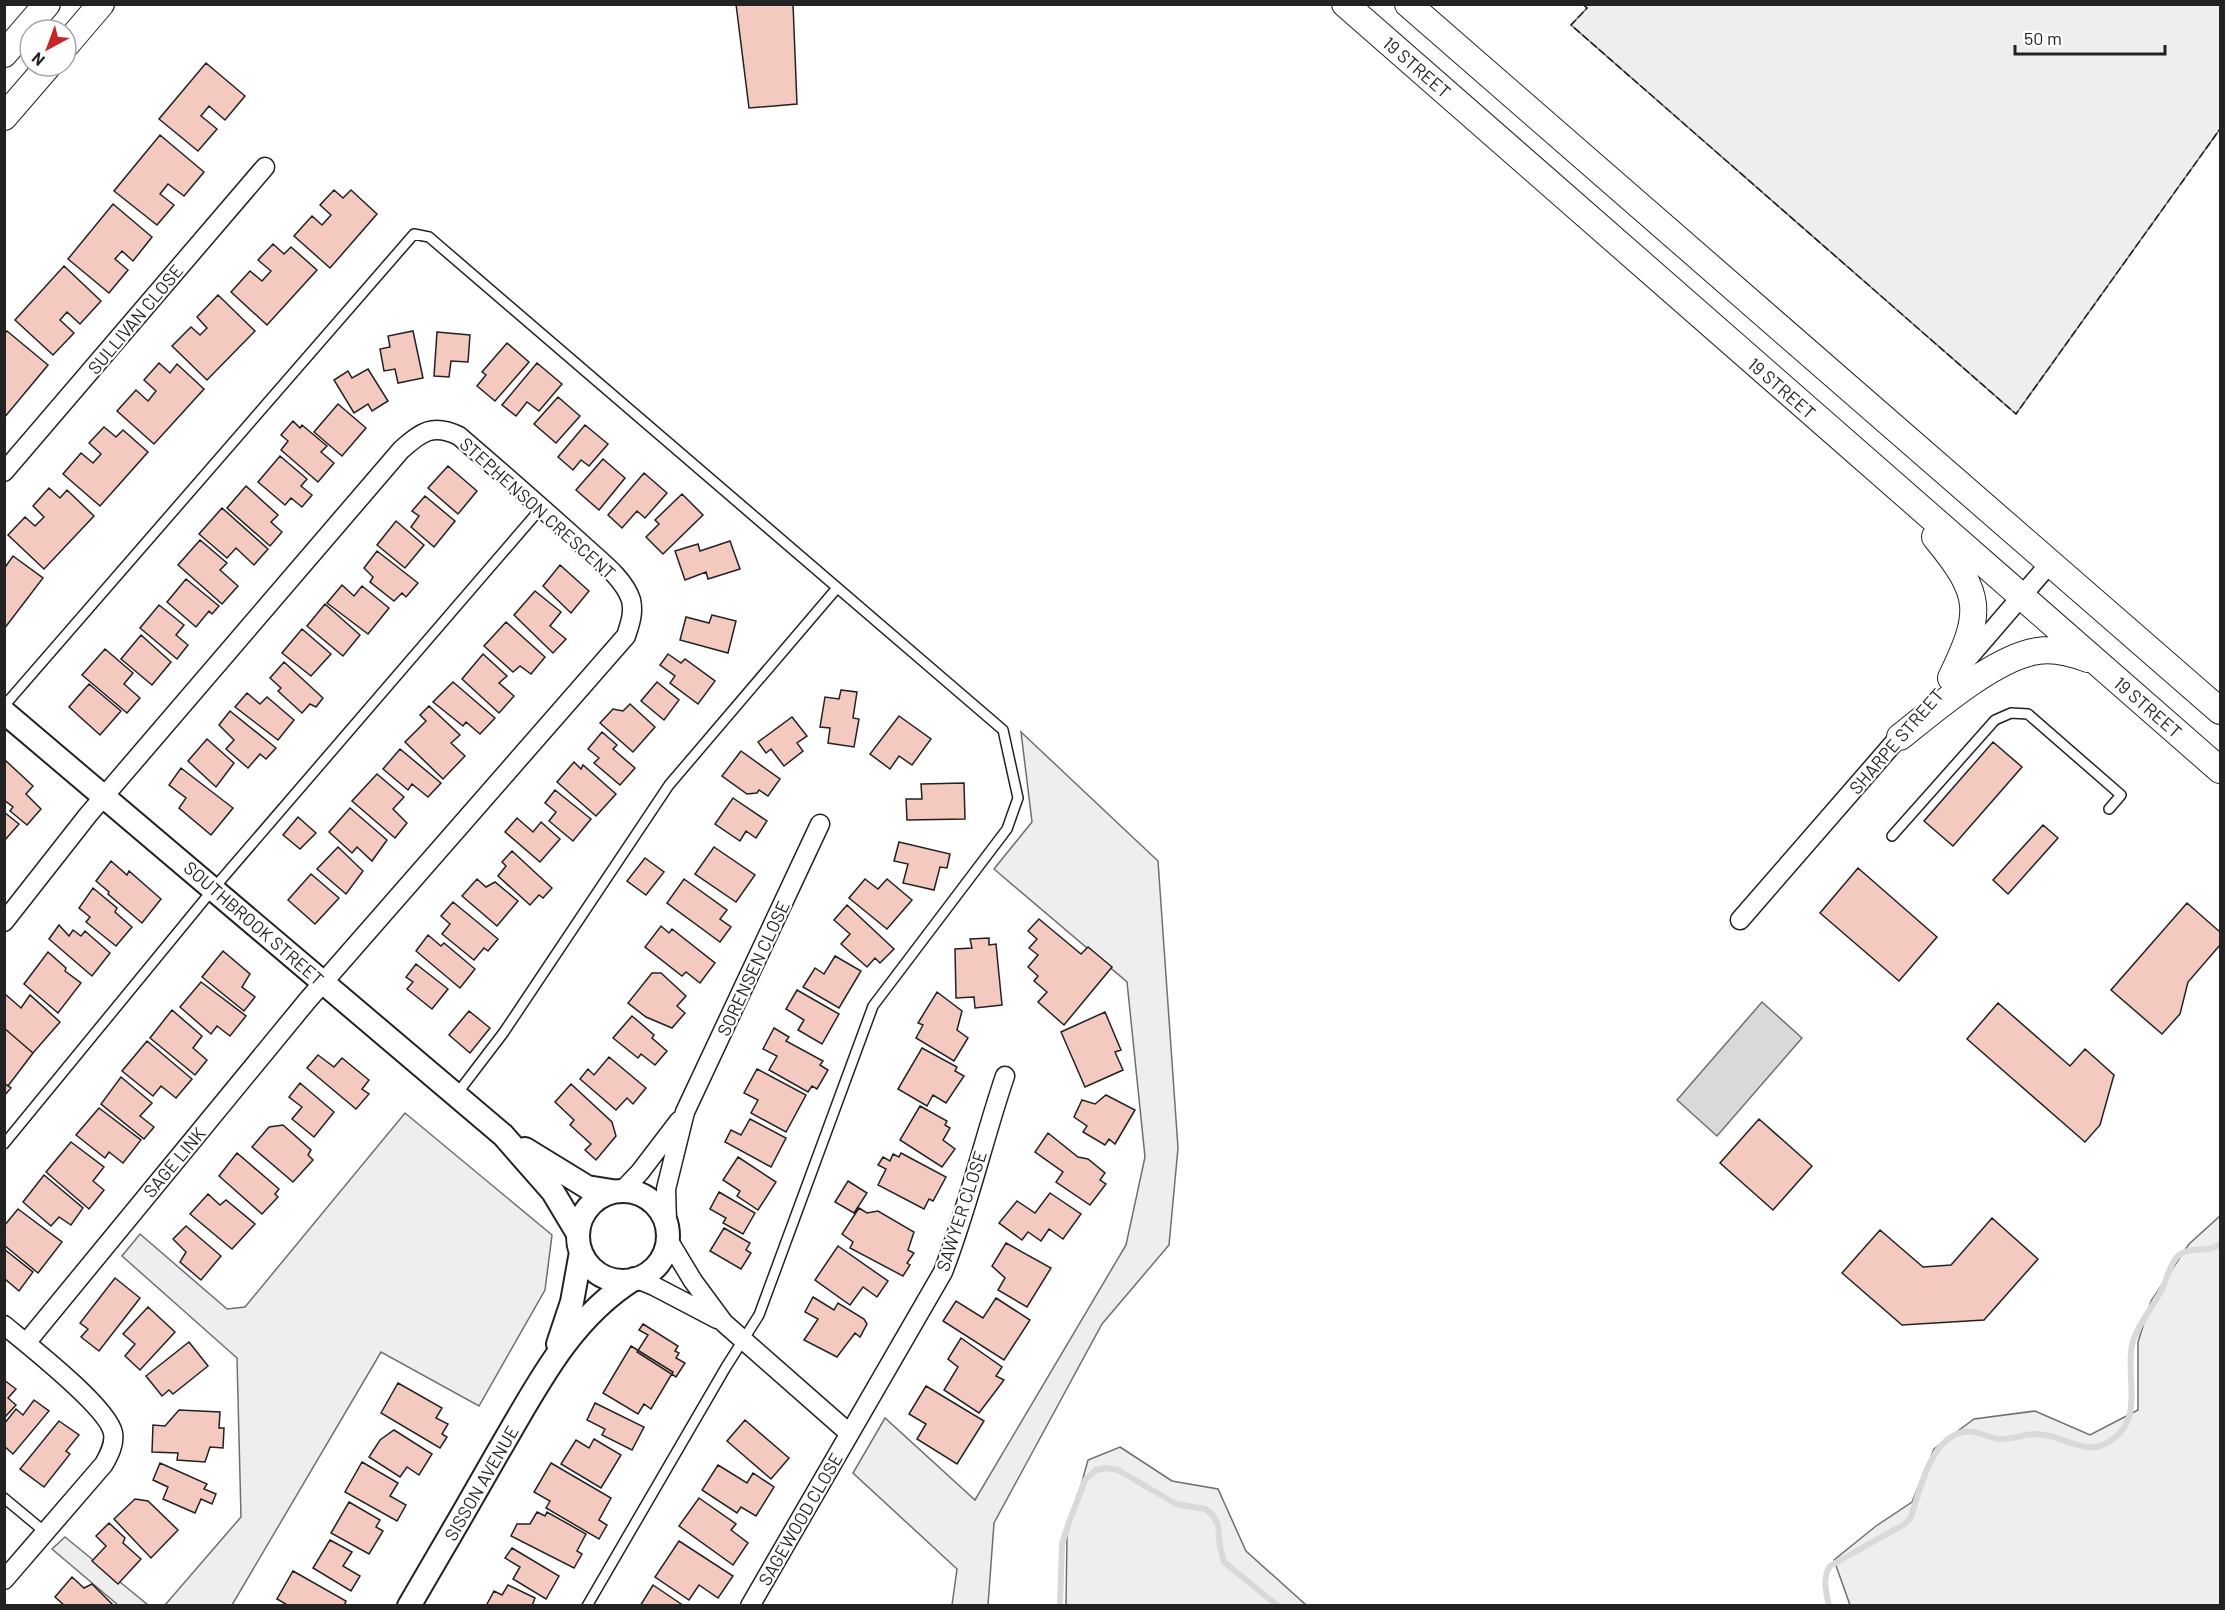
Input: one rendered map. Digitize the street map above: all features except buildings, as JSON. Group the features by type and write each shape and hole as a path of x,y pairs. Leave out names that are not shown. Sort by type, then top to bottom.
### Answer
{"main road":[{"path":"4,54 47,4"},
{"path":"78,31 101,4"},
{"name":"19 STREET","path":"1345,4 2220,770"},
{"path":"1408,4 2220,711"},
{"path":"4,117 38,78"},
{"path":"1893,485 1954,561 1973,599 1973,627 1969,642 1951,678"},
{"path":"1900,737 1966,686 2011,660 2037,651 2055,651 2073,653 2095,661"}],"street":[{"name":"SULLIVAN CLOSE","path":"4,472 265,167"},
{"name":"STEPHENSON CRESCENT","path":"4,922 104,796 401,450 422,433 430,430 447,430 459,436 542,507 621,582 631,600 632,618 626,636 323,982"},
{"name":"SHARPE STREET","path":"1740,920 2051,562"},
{"name":"SOUTHBROOK STREET","path":"4,712 214,888 503,1136 554,1192 579,1242"},
{"name":"SORENSEN CLOSE","path":"667,1230 666,1189 685,1112 820,824"},
{"name":"SAGE LINK","path":"26,1343 323,982"},
{"name":"SAWYER CLOSE","path":"849,1432 943,1272 953,1247 1005,1076"},
{"name":"SORENSEN CLOSE","path":"617,1191 640,1173 685,1112"},
{"name":"SOUTHBROOK STREET","path":"503,1136 587,1187 617,1191"},
{"path":"667,1230 667,1246 657,1268 636,1279 619,1281 608,1279 590,1267 579,1242 581,1217 589,1207 617,1191 647,1198 660,1210 667,1230 693,1281 724,1323 849,1432"},
{"name":"SISSON AVENUE","path":"552,1360 572,1302 579,1242"},
{"path":"636,1279 724,1323"},
{"name":"SISSON AVENUE","path":"409,1605 552,1360 590,1313 614,1291 636,1279"},
{"path":"4,1325 92,1401 106,1417 113,1434 112,1449 104,1464 4,1580"},
{"name":"SAGEWOOD CLOSE","path":"750,1605 849,1432"}],"lane":[{"path":"4,706 414,234 429,237 1004,730 1018,798 1007,829 873,1006 759,1315 587,1605"},
{"path":"4,1144 214,888 542,507"},
{"path":"456,1095 504,1032 669,785 837,588"},
{"path":"1892,836 1995,720 2011,713 2028,714 2121,795 2109,809"},
{"path":"4,1498 45,1532"}],"shaded area":[{"path":"1583,5 2220,5 2220,129 2016,414 1571,25 1587,8"},
{"path":"1021,732 1158,861 1178,1148 1169,1245 1102,1324 994,1523 988,1605 952,1605 957,1569 853,1473 885,1418 975,1500 1126,1245 1145,1157 1127,982 994,869 1032,822"},
{"path":"1762,1002 1802,1038 1717,1136 1677,1100"},
{"path":"405,1113 552,1235 545,1290 479,1406 381,1352 232,1605 165,1605 241,1517 237,1358 122,1256 140,1234 227,1309 245,1307"},
{"path":"2220,1216 2220,1605 1850,1605 1834,1560 1876,1526 1912,1502 1934,1449 1974,1419 2035,1411 2090,1435 2138,1410 2138,1342 2151,1301 2189,1244"},
{"path":"1120,1447 1172,1481 1218,1489 1246,1551 1306,1605 1066,1605 1067,1535 1088,1460"},
{"path":"65,1537 148,1605 118,1605 52,1549"}],"waterway":[{"path":"1829,1606 1825,1580 1830,1566 1905,1524 1911,1517 1934,1455 1942,1444 1952,1437 1968,1431 1999,1439 2037,1434 2093,1447 2105,1444 2118,1435 2126,1424 2130,1412 2131,1358 2134,1338 2164,1285 2173,1262 2178,1256 2188,1251 2210,1249 2220,1244"},
{"path":"1060,1606 1062,1544 1068,1525 1085,1480 1096,1470 1106,1468 1118,1470 1176,1504 1205,1509 1212,1514 1218,1525 1224,1562 1278,1606"}],"fence":[{"path":"1583,4 1587,8 1571,25 2016,414 2220,129"}]}
